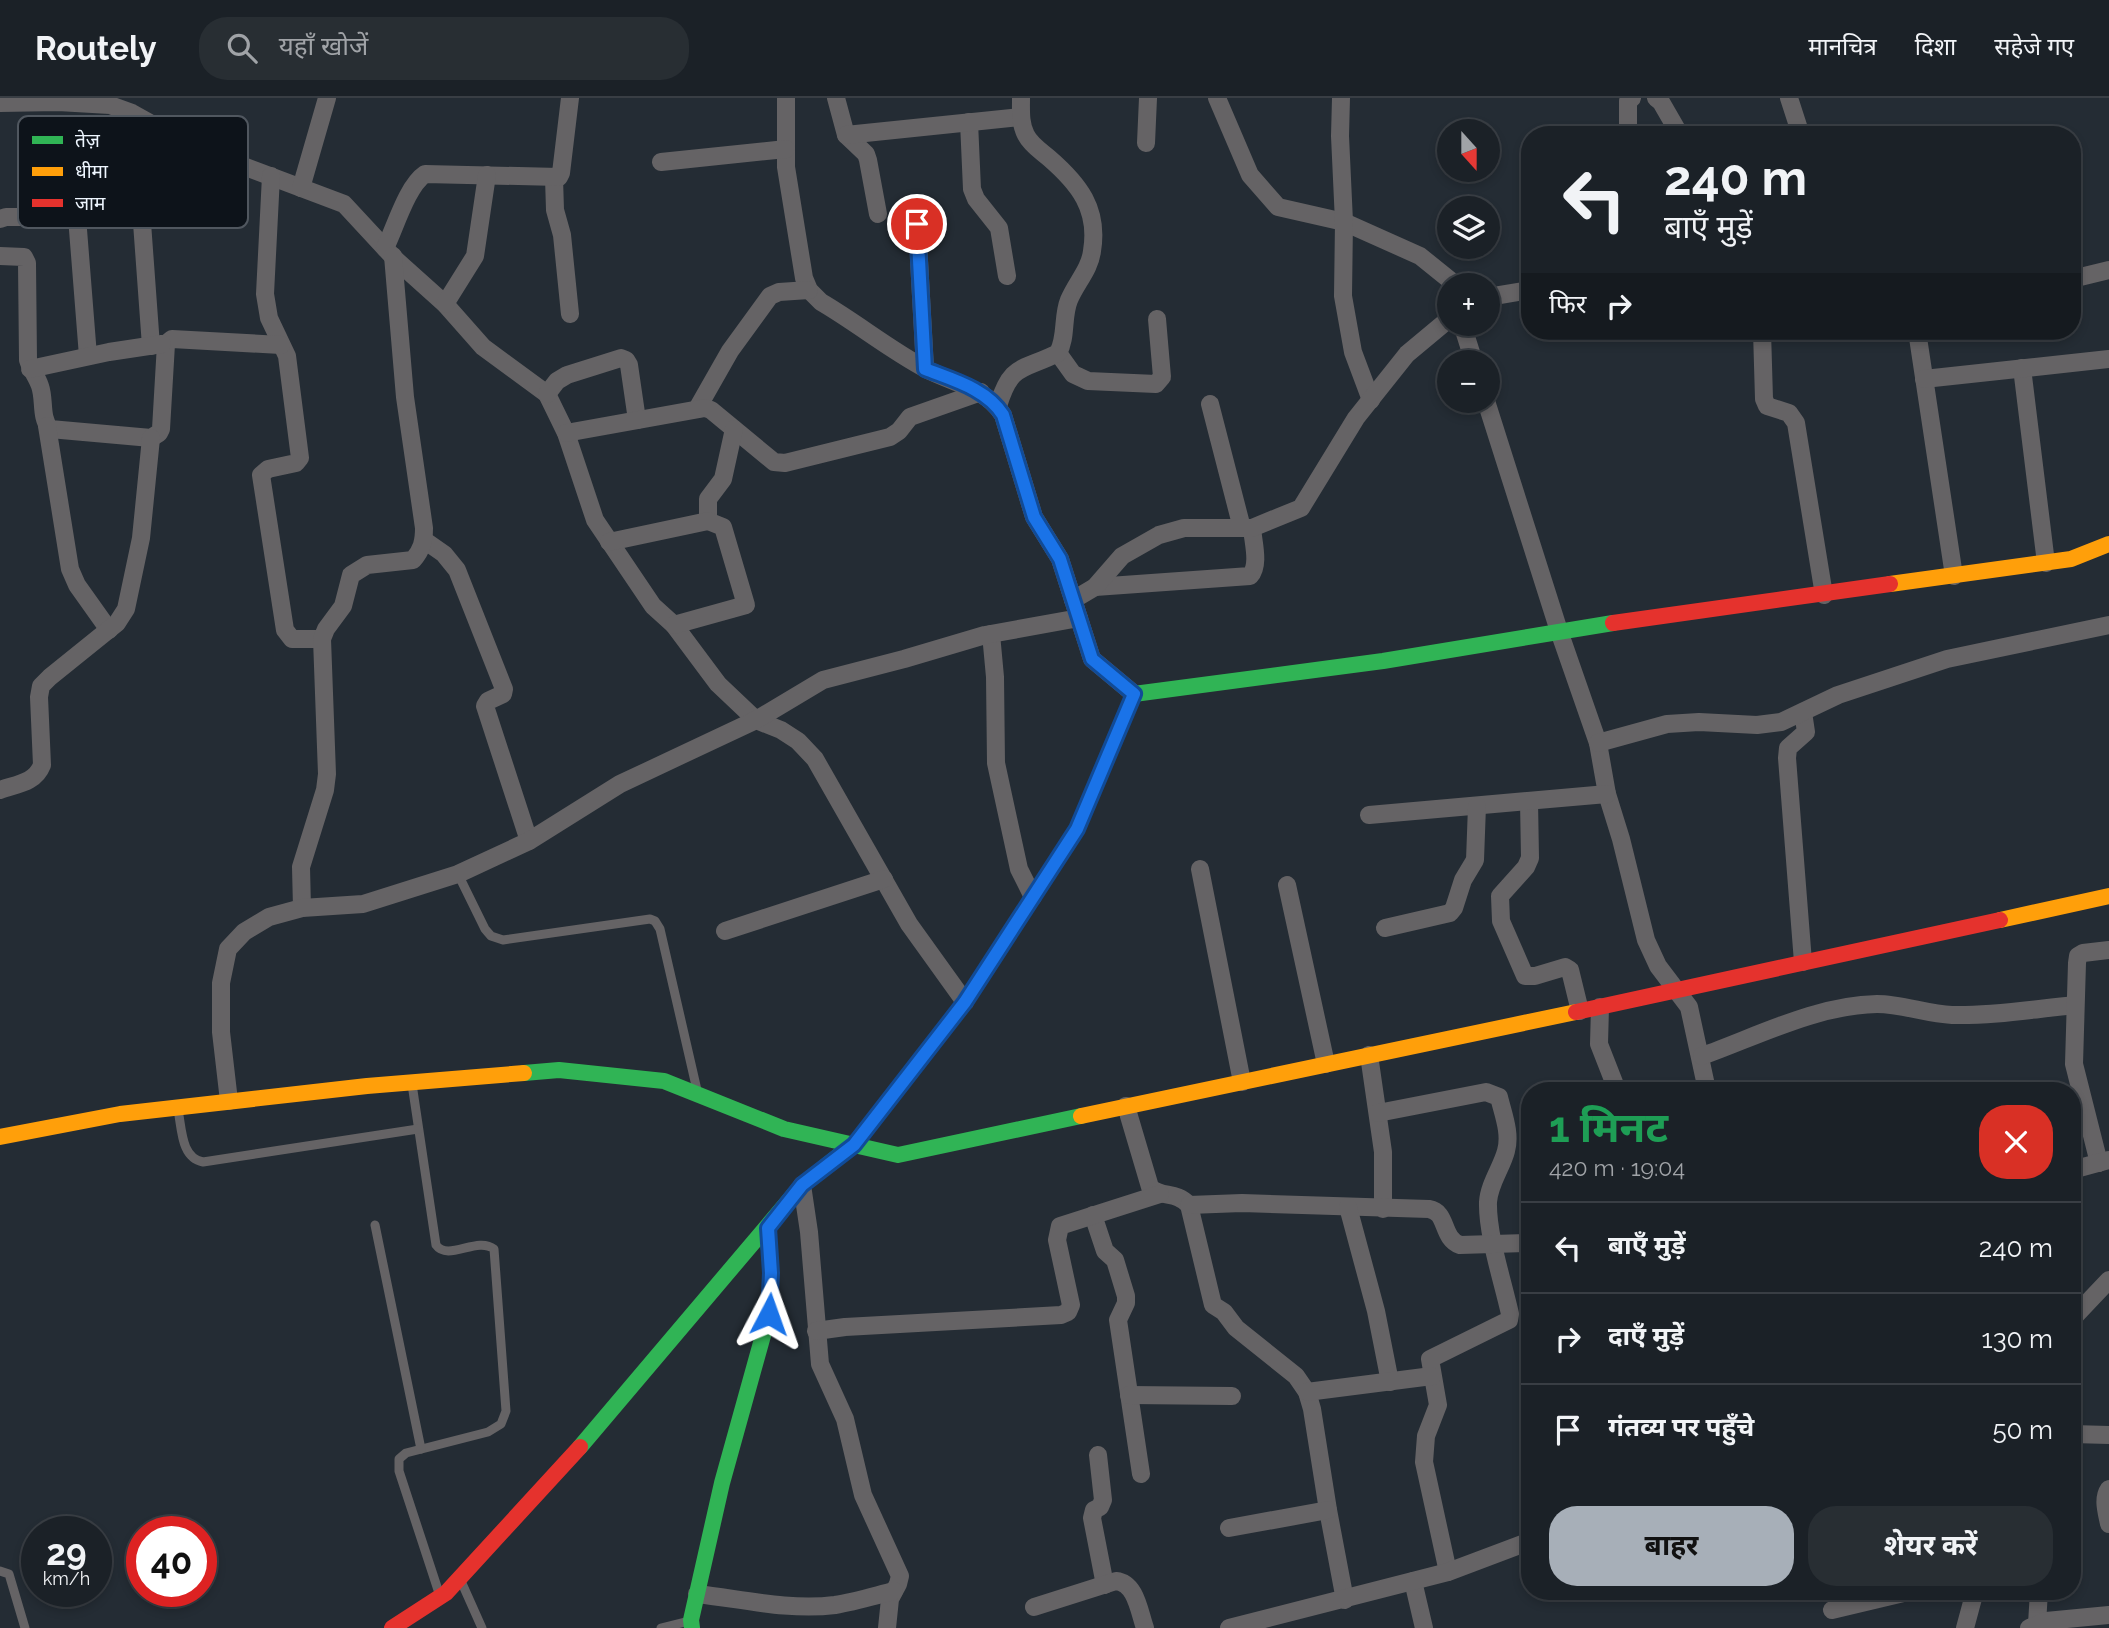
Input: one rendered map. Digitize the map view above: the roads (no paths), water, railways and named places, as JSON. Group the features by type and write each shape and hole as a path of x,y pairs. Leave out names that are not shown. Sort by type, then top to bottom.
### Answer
{"main road":[{"path":"392,1628 440,1597 460,1578 554,1477 802,1185 854,1145 965,1002 1077,829 1134,694 1383,661 1559,631 2046,563 2071,559 2109,544"},
{"path":"0,1137 120,1114 177,1107 412,1082 559,1070 664,1082 784,1129 898,1155 2109,896"},
{"path":"691,1624 722,1483 769,1314 771,1273 768,1228"}],"street":[{"path":"301,188 327,98"},
{"path":"302,908 301,867 325,790 327,774 322,639 343,606 351,575 367,565 413,560 420,553 424,540 389,252 418,179 425,174 434,172 554,178 561,173 570,98"},
{"path":"787,98 786,167 804,278 809,290 821,302 925,369 981,393 998,406 1034,517 1060,559 1092,659 1134,694"},
{"path":"836,98 846,135 866,153 869,160 878,214"},
{"path":"998,406 1004,384 1011,376 1020,369 1058,353 1062,347 1069,301 1093,251 1092,222 1085,197 1071,177 1027,138 1021,117 1021,98"},
{"path":"1146,143 1148,98"},
{"path":"1217,98 1250,175 1278,207 1345,222 1420,257 1441,273"},
{"path":"1341,98 1340,136 1345,222 1343,296 1353,352 1371,400"},
{"path":"1628,126 1628,102 1632,98"},
{"path":"1656,98 1675,126"},
{"path":"1789,98 1798,126"},
{"path":"0,103 58,100 130,105 146,116"},
{"path":"846,135 1021,117"},
{"path":"969,122 972,189 976,199 999,228 1007,275"},
{"path":"661,162 786,149"},
{"path":"248,167 344,204 389,252 445,304 484,347 547,394 566,433 595,520 653,606 674,625 718,684 756,720 799,741 815,759 909,924 965,1002"},
{"path":"445,304 475,256 487,175"},
{"path":"271,176 265,294 270,318 287,356 300,458 296,463 268,469 261,475 285,630 292,639 322,639"},
{"path":"554,178 555,210 562,235 570,314"},
{"path":"0,219 18,219"},
{"path":"917,224 925,369"},
{"path":"78,228 88,356"},
{"path":"47,426 60,432 151,438 161,429 159,345 143,228"},
{"path":"0,256 24,257 27,263 28,360 30,369 40,384 70,569 77,585 109,630"},
{"path":"2081,277 2109,270"},
{"path":"697,409 730,351 770,296 779,292 809,290"},
{"path":"1500,295 1521,292"},
{"path":"1058,353 1073,373 1088,381 1156,384 1162,377 1157,319"},
{"path":"1073,600 1095,587 1122,556 1159,535 1184,528 1247,528 1301,508 1356,418 1407,354 1437,329"},
{"path":"30,369 88,356 159,345 173,339 281,345"},
{"path":"1762,340 1766,407 1789,414 1796,423 1824,595"},
{"path":"1918,340 1954,576"},
{"path":"547,394 557,381 567,375 621,358 629,365 637,420"},
{"path":"1924,379 2109,359"},
{"path":"2022,368 2046,563"},
{"path":"566,433 697,409 712,411 774,462 785,464 890,437 895,435 910,417 981,393"},
{"path":"1095,587 1250,576 1255,571 1247,528 1210,404"},
{"path":"1490,413 1559,631 1598,743 1607,794 1646,940 1658,966 1689,1007 1706,1082"},
{"path":"708,521 708,499 723,479 734,429"},
{"path":"0,790 30,780 38,775 42,765 39,697 41,686 117,623 126,609 141,538 151,438"},
{"path":"610,542 708,521 723,527 746,605 674,625"},
{"path":"424,540 453,562 504,689 503,694 488,701 485,706 529,841"},
{"path":"229,1101 221,1032 221,983 228,948 244,932 269,917 302,908 363,904 458,874 529,841 620,783 756,720 823,680 991,634 1079,618"},
{"path":"1598,743 1667,724 1699,722 1757,725 1781,722 1838,695 1947,659 2109,625"},
{"path":"991,634 995,677 996,763 1019,869 1033,897"},
{"path":"1803,712 1806,732 1788,748 1787,758 1803,962"},
{"path":"1369,815 1607,794"},
{"path":"1529,801 1530,858 1526,867 1500,896 1501,921 1525,976 1535,976 1565,967 1570,970 1580,1011"},
{"path":"1385,928 1450,913 1454,908 1463,880 1475,860 1477,806"},
{"path":"1200,869 1242,1082"},
{"path":"725,931 884,879"},
{"path":"1287,885 1326,1064"},
{"path":"2080,1082 2074,1064 2078,956 2109,950"},
{"path":"1702,1056 1809,1017 1845,1008 1878,1004 1952,1015 2075,1005"},
{"path":"1600,1007 1599,1044 1614,1082"},
{"path":"1369,1055 1383,1152 1383,1209"},
{"path":"2081,1087 2104,1162 2081,1168"},
{"path":"1378,1112 1486,1092 1499,1097 1508,1140 1488,1197 1494,1244 1510,1314 1508,1320 1430,1359 1438,1405 1426,1436 1424,1462 1448,1572"},
{"path":"1126,1106 1150,1187 1160,1194"},
{"path":"802,1185 809,1232 820,1364 845,1419 863,1495 898,1569 898,1584 890,1598 887,1628"},
{"path":"816,1331 845,1327 1061,1315 1068,1312 1071,1305 1057,1240 1060,1226 1160,1194 1176,1194 1189,1205 1213,1305 1224,1312 1236,1328 1296,1376 1307,1392 1345,1600"},
{"path":"1189,1205 1242,1203 1436,1210 1452,1242 1521,1243"},
{"path":"1348,1207 1376,1311 1390,1382"},
{"path":"1093,1215 1105,1251 1115,1260 1126,1296 1126,1303 1118,1320 1141,1474"},
{"path":"2081,1310 2109,1280"},
{"path":"1307,1392 1432,1376"},
{"path":"1129,1395 1231,1396"},
{"path":"2081,1434 2109,1435"},
{"path":"1098,1455 1103,1500 1100,1507 1094,1510 1093,1518 1105,1585"},
{"path":"2109,1489 2105,1502 2109,1524"},
{"path":"1228,1528 1328,1510"},
{"path":"1229,1628 1448,1572 1521,1544"},
{"path":"1034,1607 1116,1581 1129,1586 1145,1628"},
{"path":"1413,1581 1424,1628"},
{"path":"697,1594 818,1606 835,1605 894,1591"},
{"path":"1832,1610 1874,1600"},
{"path":"1965,1628 1973,1600"},
{"path":"2037,1600 2033,1626 2109,1615"}],"lane":[{"path":"458,874 485,929 491,936 503,940 650,919 655,921 660,929 698,1095"},
{"path":"412,1082 436,1245 439,1250 445,1251 482,1245 489,1245 494,1249 506,1411 501,1423 488,1432 406,1453 399,1459 399,1471 440,1597"},
{"path":"177,1107 187,1154 193,1161 203,1162 418,1129"},
{"path":"375,1225 421,1449"},
{"path":"0,1571 9,1574 25,1628"},
{"path":"460,1578 482,1628"},
{"path":"662,1628 691,1624"}]}
